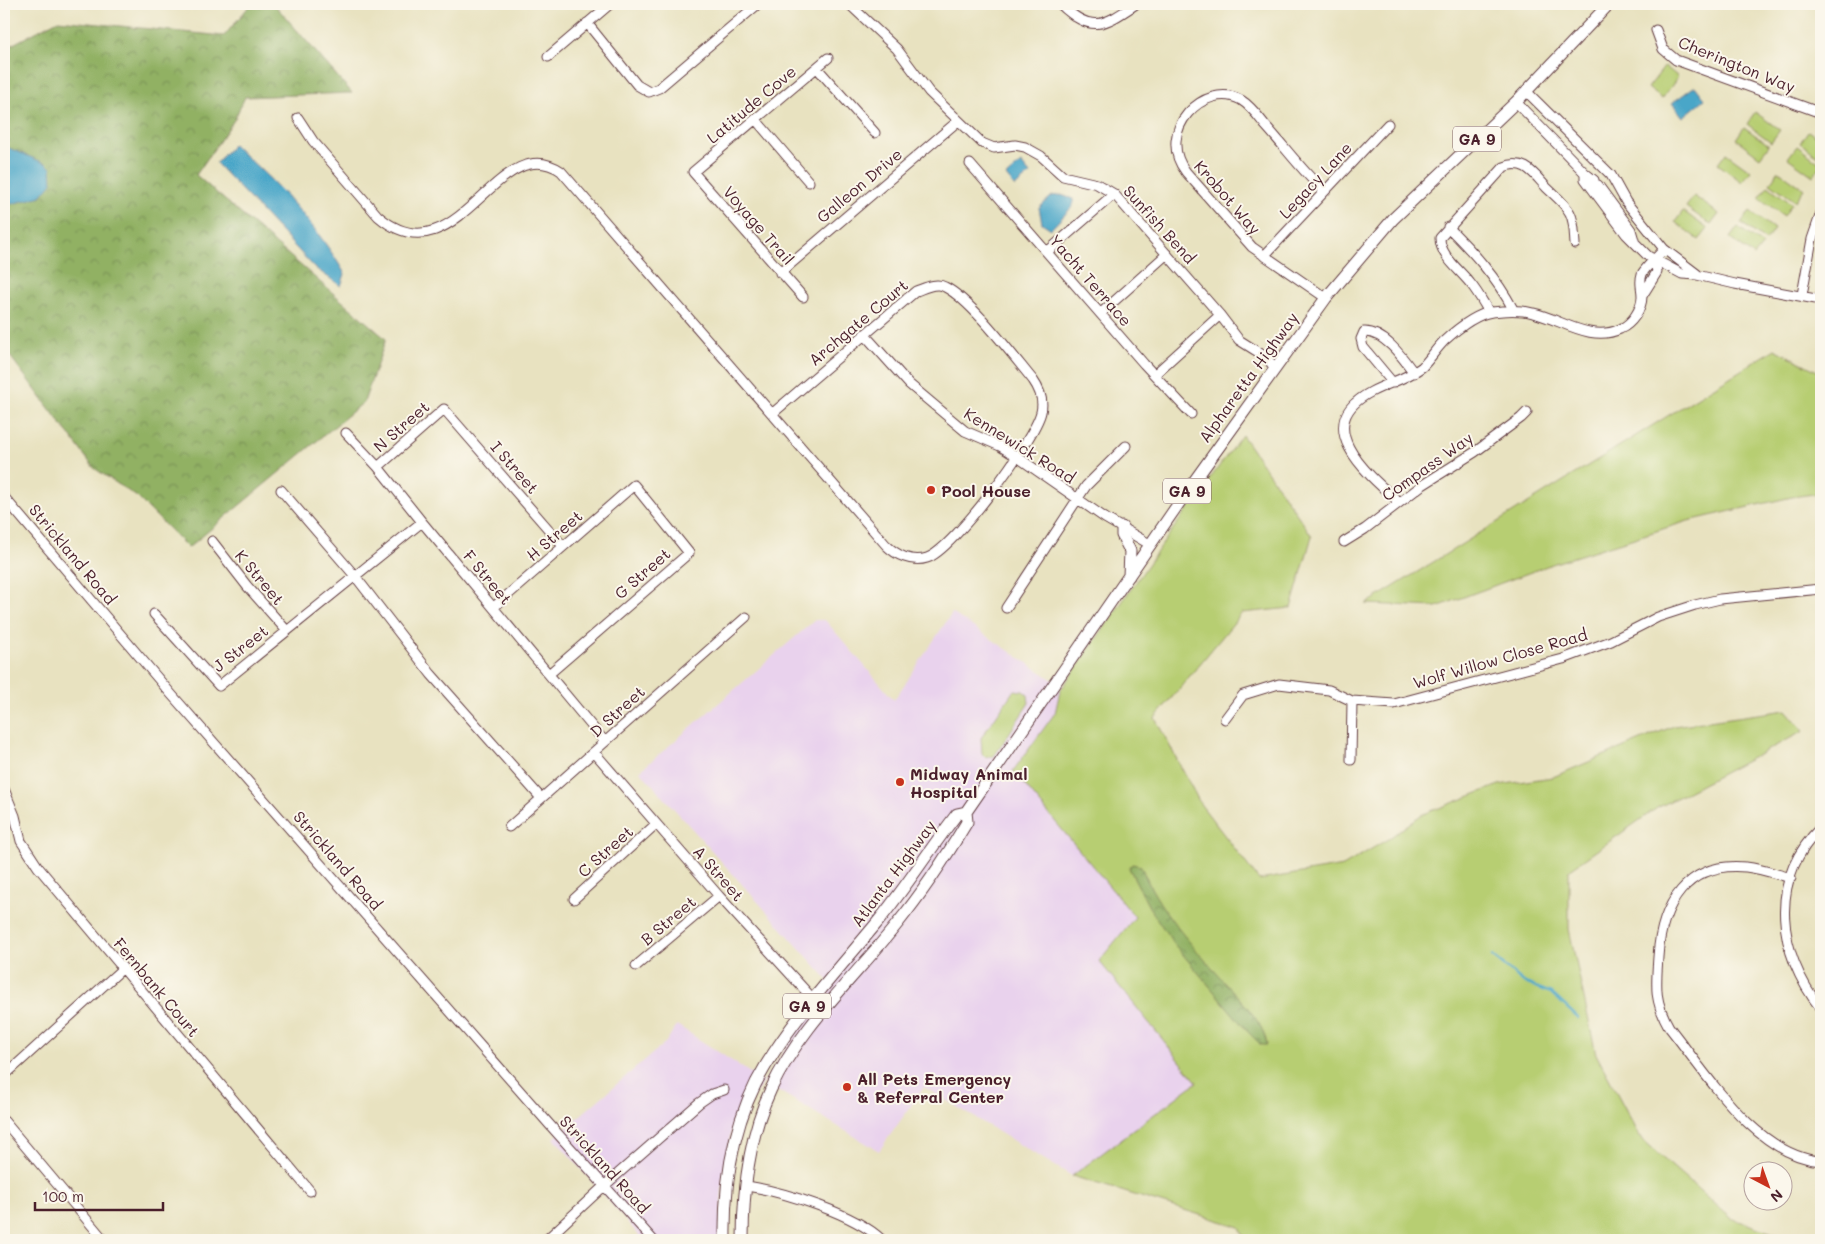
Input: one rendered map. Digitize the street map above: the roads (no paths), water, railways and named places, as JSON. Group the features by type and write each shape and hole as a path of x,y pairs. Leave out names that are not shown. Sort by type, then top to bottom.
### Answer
{"main road":[{"name":"Alpharetta Highway","path":"966,812 1274,367 1326,298 1393,219 1516,102 1609,4"},
{"path":"1122,527 1122,535 1130,550 1129,577"},
{"name":"Atlanta Highway","path":"725,1240 727,1185 731,1158 744,1115 767,1064 813,999 882,916 957,814 966,812 967,822 926,886 897,925 796,1047 770,1089 756,1134 743,1206 743,1240"}],"street":[{"path":"548,57 610,4"},
{"path":"587,23 637,85 649,92 659,88 758,4"},
{"name":"Sunfish Bend","path":"849,4 897,49 929,92 986,145 994,148 1015,145 1025,147 1041,156 1063,176 1097,184 1114,194 1220,315 1239,340 1266,357 1274,367"},
{"path":"1060,4 1074,16 1097,24 1110,22 1136,4"},
{"name":"Cherington Way","path":"1656,30 1663,48 1676,60 1821,113"},
{"name":"Latitude Cove","path":"693,172 828,58"},
{"path":"817,68 875,133"},
{"path":"1526,91 1599,162 1664,249 1697,274"},
{"name":"Krobot Way","path":"1324,191 1254,111 1240,100 1230,97 1211,98 1201,103 1185,117 1178,127 1175,138 1176,154 1182,166 1252,247 1326,298"},
{"path":"1516,102 1596,182 1626,234 1634,240 1641,251 1655,261 1682,274 1697,274 1735,284 1821,300"},
{"name":"Archgate Court","path":"298,118 313,141 378,216 390,225 410,232 429,232 449,224 508,174 524,165 541,162 555,167 566,176 886,545 900,556 911,559 927,558 945,547 990,494 1016,456 1039,419 1042,403 1041,393 1033,380 964,301 944,286 930,286 916,292 864,334 773,414"},
{"path":"756,120 809,182"},
{"name":"Galleon Drive","path":"780,273 958,121"},
{"name":"Legacy Lane","path":"1264,256 1388,124"},
{"name":"Yacht Terrace","path":"970,164 1191,414"},
{"path":"1489,312 1470,283 1440,246 1440,238 1504,167 1511,164 1532,170 1562,202 1573,222 1576,244"},
{"name":"Voyage Trail","path":"693,172 803,297"},
{"path":"1585,173 1585,180 1608,204"},
{"path":"1608,204 1621,193"},
{"path":"1047,252 1114,194"},
{"path":"1802,295 1812,239 1821,213"},
{"path":"1448,227 1489,269 1513,309"},
{"path":"1399,502 1355,460 1346,442 1343,430 1345,418 1357,401 1372,391 1414,373 1449,337 1489,312 1513,309 1534,313 1587,332 1608,333 1621,329 1631,322 1639,308 1642,296 1639,285 1643,272 1664,249"},
{"path":"1101,313 1167,254"},
{"path":"1155,374 1220,315"},
{"path":"1392,383 1363,348 1360,339 1364,332 1373,332 1383,338 1414,373"},
{"name":"Kennewick Road","path":"864,334 909,384 965,431 1000,446 1151,545"},
{"name":"N Street","path":"378,467 444,409"},
{"name":"I Street","path":"444,409 563,546"},
{"name":"Compass Way","path":"1344,542 1358,534 1399,502 1475,452 1522,418 1527,412"},
{"name":"F Street","path":"346,433 378,467 605,742"},
{"path":"1006,608 1077,498 1086,486 1126,446"},
{"name":"H Street","path":"494,607 634,485"},
{"name":"G Street","path":"549,674 689,553 634,485"},
{"path":"281,490 355,576 432,674 540,798"},
{"name":"Strickland Road","path":"4,497 172,695 653,1240"},
{"path":"355,576 422,522"},
{"name":"K Street","path":"212,541 286,631"},
{"name":"J Street","path":"154,614 219,686 355,576"},
{"name":"Wolf Willow Close Road","path":"1225,719 1243,695 1278,684 1329,690 1352,701 1394,704 1551,663 1588,650 1658,617 1695,604 1720,599 1821,589"},
{"name":"D Street","path":"509,827 746,617"},
{"path":"1351,760 1352,701"},
{"name":"A Street","path":"594,752 719,896 824,1011"},
{"name":"Fernbank Court","path":"4,789 15,816 20,841 38,867 310,1191"},
{"name":"C Street","path":"574,899 656,824"},
{"path":"1821,828 1803,849 1791,878 1784,926 1789,951 1798,974 1821,1009"},
{"path":"1791,878 1761,870 1734,867 1704,874 1682,889 1667,910 1659,933 1655,992 1662,1016 1669,1027 1731,1104 1781,1148 1798,1156 1821,1161"},
{"name":"B Street","path":"636,966 719,896"},
{"path":"4,1076 122,969"},
{"path":"546,1240 604,1186 699,1103 712,1094 724,1090"},
{"path":"4,1121 104,1240"},
{"path":"747,1186 785,1194 852,1220 882,1240"}],"water":[{"path":"1695,86 1705,99 1683,117 1672,103"},
{"path":"233,145 280,189 309,222 345,274 341,286 315,268 216,163"},
{"path":"4,146 47,164 51,168 52,183 41,196 4,206"},
{"path":"1021,163 1030,174 1015,187 1006,176"},
{"path":"1061,195 1073,199 1073,206 1051,229 1042,223 1039,208 1052,196"}],"waterway":[{"path":"1492,956 1525,983 1551,993 1578,1018"}],"place":[{"name":"Pool House","path":"931,490"},
{"name":"Midway Animal Hospital","path":"900,782"},
{"name":"All Pets Emergency & Referral Center","path":"847,1087"}]}
